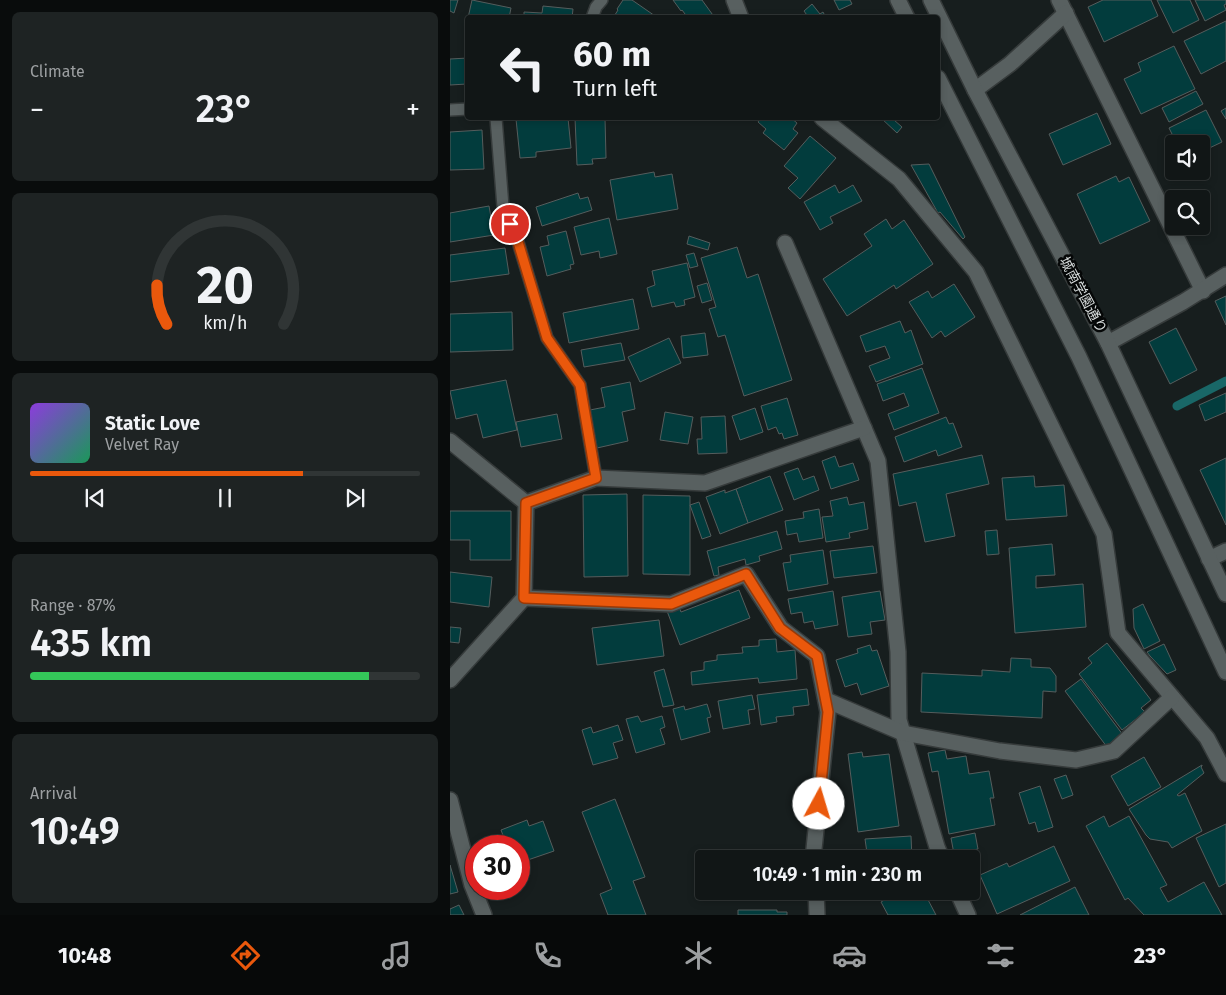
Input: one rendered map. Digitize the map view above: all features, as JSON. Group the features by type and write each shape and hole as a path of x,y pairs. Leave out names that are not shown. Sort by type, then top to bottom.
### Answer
{"street":[{"path":"734,0 740,15"},
{"path":"898,0 906,15"},
{"name":"城南学園通り","path":"931,0 938,15"},
{"path":"975,90 1010,64 1062,6 1203,291"},
{"name":"城南学園通り","path":"940,18 975,90 1108,343 1226,594"},
{"path":"940,82 1078,357 1226,672"},
{"path":"825,120 899,179 976,272 1104,534 1118,633 1207,738 1226,774"},
{"path":"785,243 878,461 898,652 899,720 938,850"},
{"path":"1108,343 1203,291 1226,275"},
{"path":"526,503 596,478 705,483 864,428"},
{"path":"450,441 526,503"},
{"path":"450,680 524,598 526,503"},
{"path":"1210,559 1226,551"},
{"path":"524,598 671,604 746,574 780,628 817,656 828,712 814,850"},
{"path":"826,700 903,733 1000,751 1076,760 1114,752 1172,697"},
{"path":"450,800 472,885 484,915"},
{"path":"817,900 818,915"},
{"path":"961,900 968,915"}],"lane":[{"path":"593,15 602,0"},
{"path":"450,110 465,108"},
{"path":"496,120 503,207 518,242 547,338 580,385 596,478"}],"building":[{"path":"450,0 458,0 454,13 450,11"},
{"path":"472,0 511,8 510,15 469,15"},
{"path":"623,0 632,0 654,15 615,15"},
{"path":"673,0 702,0 713,15 686,15"},
{"path":"834,0 850,0 852,4 839,10"},
{"path":"1103,0 1151,0 1158,16 1104,42 1088,7"},
{"path":"1157,0 1190,0 1199,20 1173,33"},
{"path":"1195,0 1226,0 1224,5 1226,10 1205,21"},
{"path":"812,4 820,14 823,12 824,15 807,15 804,11"},
{"path":"543,6 573,9 572,15 524,15 524,12 542,13"},
{"path":"1226,21 1226,61 1201,74 1184,41"},
{"path":"1174,46 1195,89 1141,114 1124,79 1141,71 1138,63"},
{"path":"465,58 465,84 450,85 450,59"},
{"path":"1196,91 1203,104 1169,122 1162,108"},
{"path":"1226,108 1226,119 1221,111"},
{"path":"1206,110 1222,142 1210,148 1210,135 1172,135 1169,128"},
{"path":"1097,113 1111,144 1063,165 1049,134"},
{"path":"516,120 568,120 571,148 536,152 536,157 520,158"},
{"path":"575,120 605,120 606,158 592,159 593,164 577,165"},
{"path":"760,120 793,120 797,123 793,129 798,133 784,150 763,133 766,129 758,122"},
{"path":"883,120 894,120 902,127 897,133"},
{"path":"482,130 484,169 450,170 450,132"},
{"path":"810,136 836,158 800,199 788,188 798,178 784,166"},
{"path":"929,164 965,237 963,239 940,212 938,213 911,165"},
{"path":"654,172 655,177 672,174 678,209 617,220 610,180"},
{"path":"1116,176 1119,182 1129,177 1150,221 1100,244 1077,194"},
{"path":"835,185 839,193 853,185 862,201 830,217 833,223 820,230 804,202"},
{"path":"578,193 580,199 588,197 592,210 542,226 536,207"},
{"path":"489,206 494,235 450,242 450,213"},
{"path":"609,218 617,254 600,258 599,251 581,255 574,227"},
{"path":"886,219 892,229 904,220 933,264 896,289 894,285 847,316 823,279 872,246 864,234"},
{"path":"566,231 574,264 570,265 571,269 547,276 540,247 549,245 547,236"},
{"path":"689,236 710,243 708,250 687,244"},
{"path":"737,247 747,278 758,274 792,380 744,396 725,335 718,337 709,309 716,307 701,258"},
{"path":"505,248 509,274 450,282 450,255"},
{"path":"694,253 698,266 690,268 686,255"},
{"path":"687,263 695,297 684,300 685,305 676,307 674,302 652,307 647,288 655,285 652,271"},
{"path":"707,283 712,300 702,303 697,286"},
{"path":"954,284 975,317 945,337 941,331 932,338 909,302 928,291 932,298"},
{"path":"1226,296 1226,325 1215,301"},
{"path":"633,299 639,329 569,343 563,313"},
{"path":"512,312 513,350 450,352 450,314"},
{"path":"900,321 905,333 911,330 923,364 876,382 869,366 890,358 885,346 866,352 860,336"},
{"path":"1176,328 1197,370 1170,384 1149,342"},
{"path":"705,333 708,355 683,358 681,336"},
{"path":"669,338 681,363 640,382 628,357"},
{"path":"621,343 625,360 584,367 581,350"},
{"path":"922,368 939,413 894,430 888,414 909,406 904,393 883,401 877,384"},
{"path":"506,380 517,430 483,438 477,414 456,419 450,391"},
{"path":"630,382 635,409 622,412 628,441 597,448 590,410 605,407 601,388"},
{"path":"1226,393 1226,412 1205,421 1199,405"},
{"path":"787,398 798,435 784,439 782,433 779,434 776,427 768,430 761,406"},
{"path":"755,408 763,432 740,440 732,416"},
{"path":"665,412 693,417 688,444 660,440"},
{"path":"557,414 562,439 521,447 516,422"},
{"path":"725,416 727,453 698,454 697,439 702,439 701,417"},
{"path":"946,417 949,424 953,423 962,447 938,456 936,450 904,462 895,437"},
{"path":"982,455 989,484 946,494 955,536 925,542 916,502 899,506 893,474"},
{"path":"835,456 839,467 853,463 859,480 831,489 822,461"},
{"path":"1226,458 1226,525 1200,470"},
{"path":"798,468 803,480 814,476 819,490 794,500 784,473"},
{"path":"770,476 783,510 748,523 736,489"},
{"path":"1034,476 1035,487 1064,485 1067,516 1006,520 1002,478"},
{"path":"736,489 748,523 720,534 706,497 725,490 725,493"},
{"path":"627,494 628,576 584,577 583,495"},
{"path":"643,495 690,496 690,575 643,574"},
{"path":"847,497 849,505 864,502 868,529 849,533 850,538 826,542 822,517 833,516 830,501"},
{"path":"699,502 711,536 702,539 690,505"},
{"path":"819,509 823,538 799,542 797,533 787,535 785,521 804,518 803,512"},
{"path":"450,511 511,511 511,560 470,560 470,540 450,540"},
{"path":"997,530 999,554 987,555 985,531"},
{"path":"777,531 782,549 759,556 760,561 746,565 745,559 718,567 719,575 714,576 707,551"},
{"path":"1052,544 1055,575 1036,576 1036,588 1083,584 1086,627 1015,633 1009,548"},
{"path":"873,546 877,573 834,578 830,551"},
{"path":"823,550 828,584 788,591 783,563 791,562 790,555"},
{"path":"450,572 492,577 489,607 450,602"},
{"path":"739,590 750,618 680,645 667,611 679,607 681,612"},
{"path":"833,591 838,625 815,629 813,621 804,623 802,612 791,614 788,599"},
{"path":"880,591 885,620 870,622 872,634 848,637 842,597"},
{"path":"1143,604 1160,641 1144,649 1134,628 1133,609"},
{"path":"659,620 664,656 597,665 592,628"},
{"path":"450,627 461,628 459,643 450,642"},
{"path":"776,639 777,652 795,650 797,679 759,683 758,678 692,685 691,672 704,670 704,662 717,660 717,655 743,653 742,647 759,646 759,640"},
{"path":"1107,643 1151,700 1141,708 1145,712 1122,730 1079,674 1092,663 1088,658"},
{"path":"1164,644 1176,670 1167,674 1147,652"},
{"path":"870,645 872,651 877,650 889,686 861,695 857,683 845,687 836,660 858,653 857,649"},
{"path":"1011,658 1031,659 1031,667 1050,668 1056,676 1056,692 1043,691 1042,718 921,712 922,673 982,676 982,670 1010,672"},
{"path":"664,669 674,705 663,707 654,672"},
{"path":"1081,679 1123,735 1107,747 1065,691"},
{"path":"807,689 809,705 793,707 794,715 776,717 777,722 761,725 757,695"},
{"path":"752,695 755,709 748,710 750,724 723,729 718,701"},
{"path":"707,704 711,717 707,718 710,732 681,740 673,709 684,706 685,710"},
{"path":"638,716 641,722 662,716 665,727 660,729 665,744 636,753 626,719"},
{"path":"618,725 623,740 613,743 618,758 593,765 582,730 591,727 593,733"},
{"path":"945,750 947,759 966,756 969,774 989,771 994,798 990,798 995,825 949,834 938,771 932,772 928,753"},
{"path":"862,752 863,757 889,754 899,826 858,832 848,754"},
{"path":"1144,757 1161,787 1128,806 1111,776"},
{"path":"1202,765 1204,773 1177,795 1185,793 1202,831 1172,848 1168,842 1150,839 1129,809"},
{"path":"1066,775 1073,795 1062,799 1054,779"},
{"path":"1040,786 1053,827 1038,832 1035,822 1029,824 1019,793"},
{"path":"615,799 645,877 633,881 646,915 608,915 600,894 612,889 582,812"},
{"path":"1104,816 1109,827 1129,816 1167,885 1160,888 1168,902 1204,882 1222,915 1144,915 1128,898 1125,900 1086,826"},
{"path":"527,820 529,826 543,821 554,851 530,859 530,835 503,835 501,830"},
{"path":"1226,824 1226,883 1219,887 1196,838"},
{"path":"975,833 978,849 953,850 951,838"},
{"path":"911,836 912,850 867,850 865,839"},
{"path":"1054,846 1070,881 997,914 980,875 1007,863 1009,867"},
{"path":"450,865 458,892 450,894"},
{"path":"1075,887 1089,915 1020,915"},
{"path":"884,900 928,900 936,915 888,915 881,902"},
{"path":"459,905 464,915 450,915 450,909"},
{"path":"738,910 777,910 777,912 787,912 787,915 738,915"}],"waterway":[{"path":"1177,406 1226,381"}],"route":[{"path":"510,224 518,242 547,338 580,385 596,478 526,503 524,598 671,604 746,574 780,628 817,656 828,712 819,804"}]}
